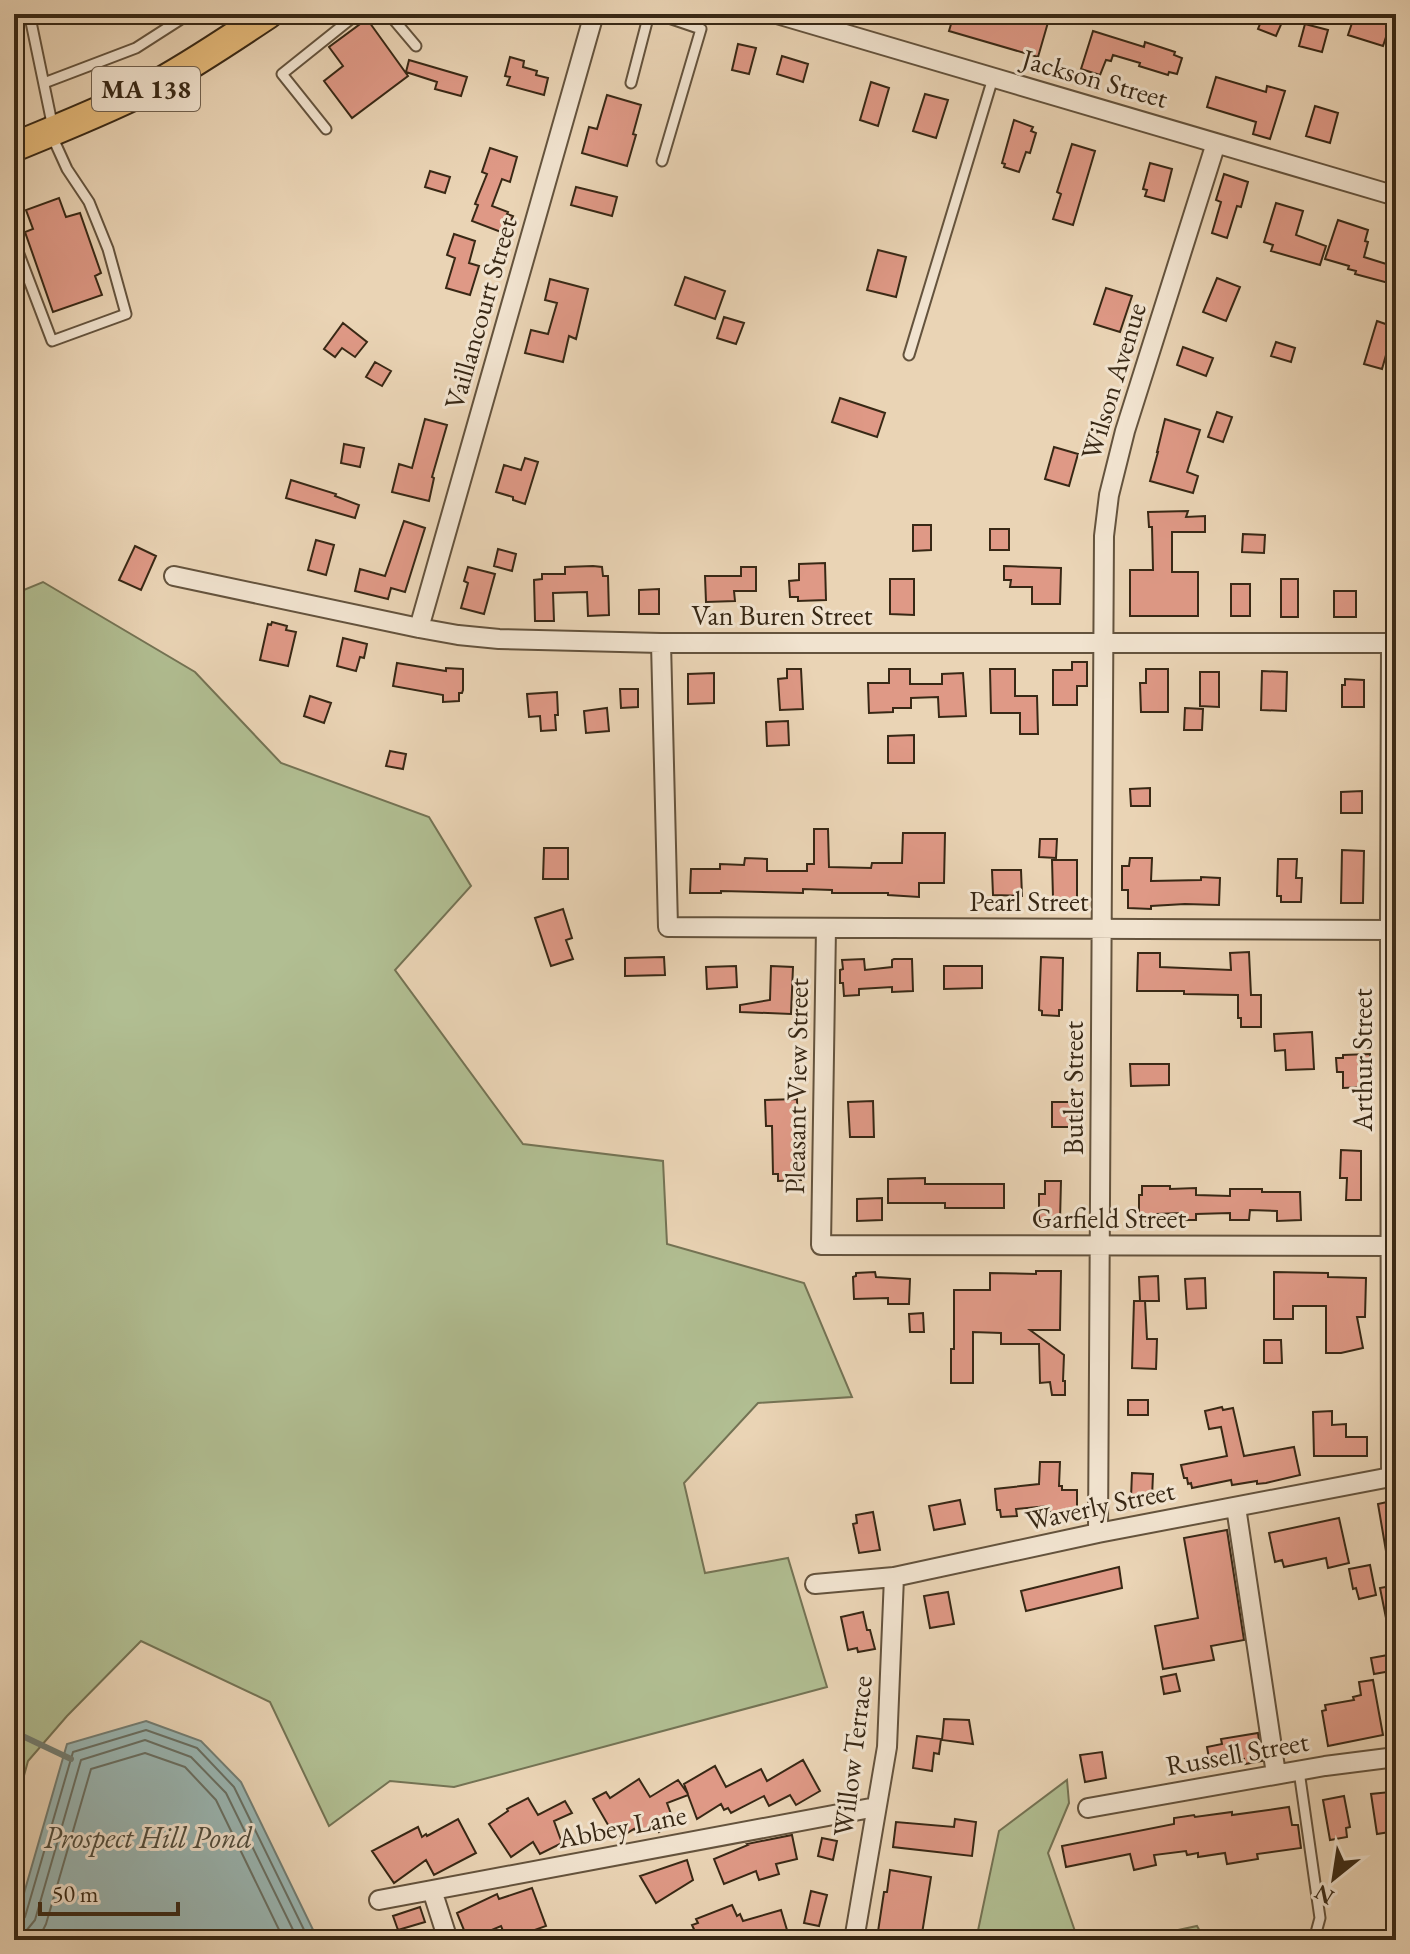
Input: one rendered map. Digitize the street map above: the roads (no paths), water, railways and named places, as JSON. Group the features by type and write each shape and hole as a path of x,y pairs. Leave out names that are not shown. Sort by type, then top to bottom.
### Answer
{"main road":[{"name":"MA 138","path":"18,142 52,131 154,85 266,14"}],"street":[{"name":"Vaillancourt Street","path":"419,628 594,14"},
{"name":"Jackson Street","path":"777,14 1396,196"},
{"name":"Wilson Avenue","path":"1104,643 1103,557 1113,474 1216,143"},
{"name":"Van Buren Street","path":"174,576 419,628 499,639 661,643 1393,643"},
{"name":"Pearl Street","path":"661,643 668,927 1390,930"},
{"name":"Butler Street","path":"1098,1533 1104,643"},
{"name":"Arthur Street","path":"1393,643 1390,930 1394,1476"},
{"name":"Pleasant View Street","path":"821,1245 826,928"},
{"name":"Garfield Street","path":"821,1245 1394,1246"},
{"name":"Waverly Street","path":"815,1584 894,1577 1098,1533 1394,1476"},
{"path":"1236,1507 1276,1774"},
{"name":"Willow Terrace","path":"854,1940 888,1737 894,1577"},
{"name":"Russell Street","path":"1088,1808 1276,1774 1396,1757"},
{"name":"Abbey Lane","path":"379,1900 876,1807"},
{"path":"432,1890 448,1940"}],"lane":[{"path":"14,241 52,341 126,314 108,249 89,202 67,169 52,131 31,22 35,14"},
{"path":"44,83 136,48 189,14"},
{"path":"326,129 282,74 357,14"},
{"path":"389,14 416,46"},
{"path":"631,83 649,14"},
{"path":"657,14 701,29 662,161"},
{"path":"909,355 993,78"},
{"path":"1299,1771 1320,1918 1314,1940"}],"water":[{"name":"Prospect Hill Pond","path":"146,1721 201,1741 241,1782 318,1940 14,1940 14,1928 67,1744"}],"waterway":[{"path":"14,1732 71,1759"}]}
